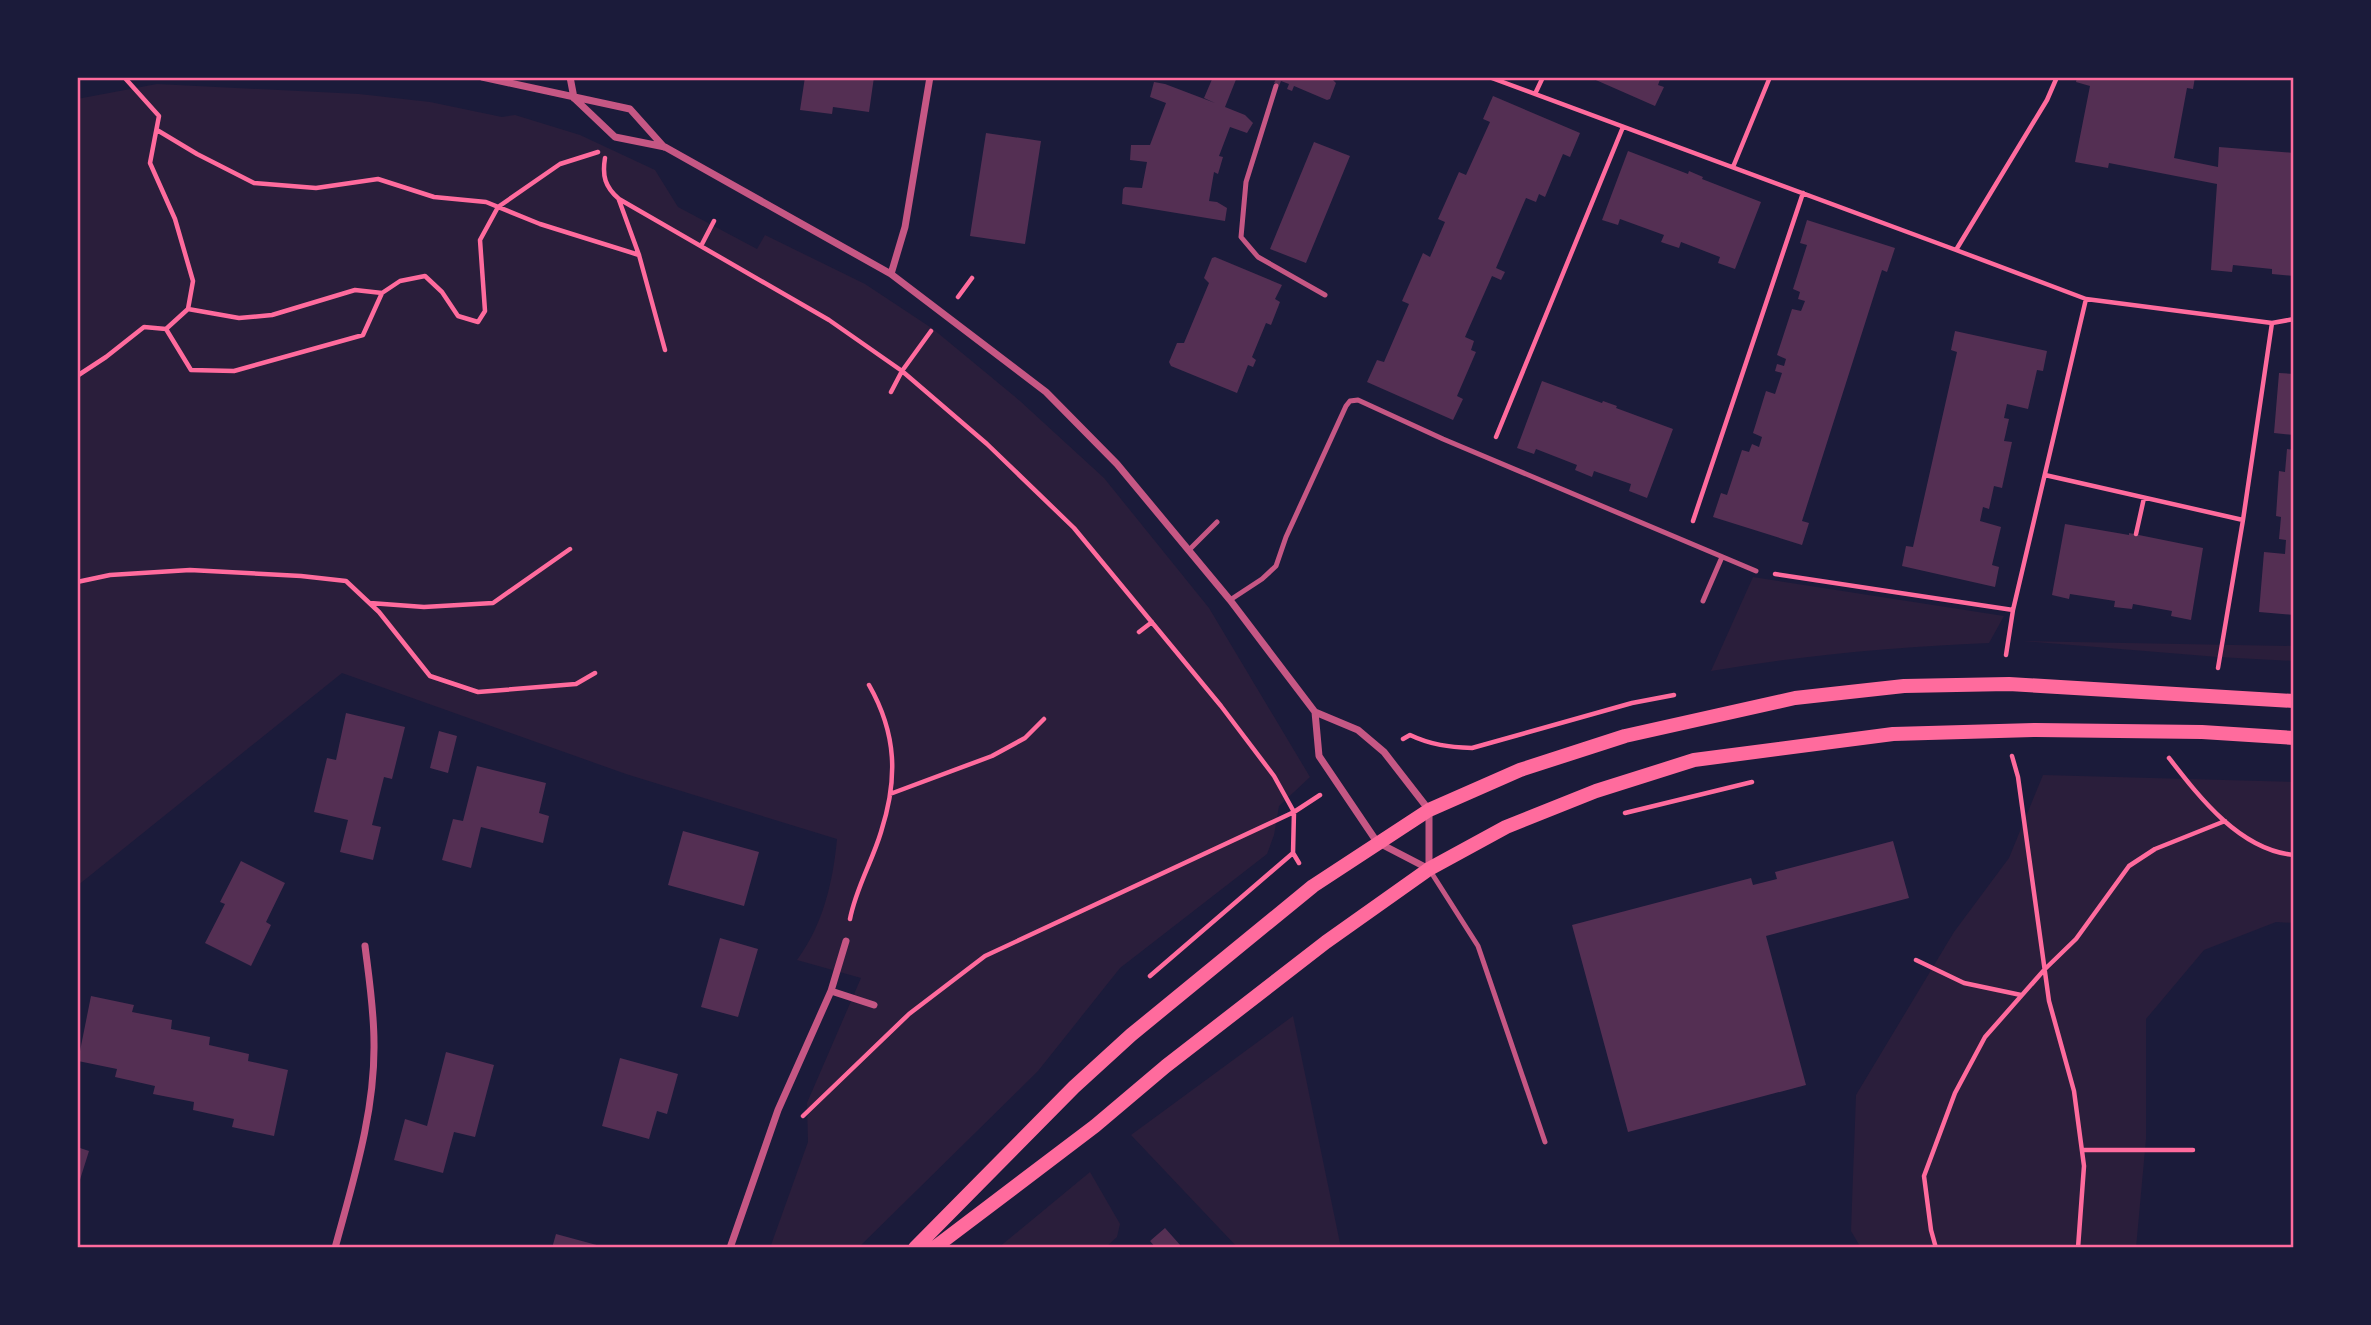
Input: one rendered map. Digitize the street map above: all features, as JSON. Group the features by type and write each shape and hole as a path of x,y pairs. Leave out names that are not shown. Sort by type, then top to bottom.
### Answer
{"main road":[{"path":"915,1248 1074,1087 1130,1035 1313,886 1429,810 1520,770 1625,736 1795,698 1904,686 2009,684 2294,701"},
{"path":"934,1248 1095,1126 1166,1066 1326,942 1429,869 1506,827 1596,791 1694,760 1893,734 2036,730 2202,732 2294,738"}],"street":[{"path":"482,77 630,109 665,147"},
{"path":"570,77 574,98 615,136 665,147 891,274 1046,392 1117,464 1230,600 1315,712 1358,730 1384,752 1429,810 1429,869 1377,842 1319,756 1315,712"},
{"path":"891,274 905,227 930,77"},
{"path":"730,1248 778,1111 831,991 846,941"},
{"path":"335,1248 361,1151 370,1092 374,1044 365,946"},
{"path":"831,991 874,1005"}],"lane":[{"path":"1276,86 1246,182 1241,237 1258,257 1325,295"},
{"path":"1230,600 1262,579 1276,566 1286,537 1346,406 1357,400 1756,571"},
{"path":"1189,550 1217,522"},
{"path":"1703,601 1722,557"},
{"path":"1429,869 1478,946 1545,1142"}],"path":[{"path":"77,376 144,327 166,329 188,309 193,281 175,219 150,163 159,116 124,77"},
{"path":"1489,77 2086,299 2272,323 2294,319"},
{"path":"1535,94 1544,77"},
{"path":"1733,167 1770,77"},
{"path":"1956,250 2047,100 2057,77"},
{"path":"1496,439 1623,127"},
{"path":"157,130 254,183 316,188 378,179 434,197 486,202 540,224 639,255"},
{"path":"166,329 191,369 234,371 363,335 382,293 400,281 425,276 442,292 458,316 478,322 485,312 480,240 498,207 560,164 609,149 602,174 609,190 619,199 829,320 902,371 987,444 1074,528 1221,706 1274,776 1294,812 1293,853 1150,976"},
{"path":"1690,528 1803,193"},
{"path":"619,199 639,255 665,350"},
{"path":"701,246 714,221"},
{"path":"188,309 239,318 272,315 355,290 382,293"},
{"path":"2006,655 2013,610 2086,299"},
{"path":"2218,668 2272,323"},
{"path":"891,393 902,371 933,329"},
{"path":"2045,475 2243,520"},
{"path":"2136,534 2144,498"},
{"path":"369,603 424,607 494,603 570,550"},
{"path":"77,582 110,575 190,570 346,581 379,612 430,676 478,692 576,684 595,673"},
{"path":"1756,571 2013,610"},
{"path":"1139,632 1152,622"},
{"path":"846,941 858,888 881,832 892,780 891,736 881,706 869,685"},
{"path":"889,794 992,756 1025,738 1044,719"},
{"path":"1999,756 2024,755"},
{"path":"2166,755 2232,830 2256,844 2294,855"},
{"path":"2012,756 2018,777 2049,1001 2074,1091 2082,1150 2084,1166 2078,1248"},
{"path":"1613,816 1756,781"},
{"path":"802,1116 909,1014 985,956 1294,812"},
{"path":"1936,1248 1924,1176 1955,1093 1985,1037 2045,969 2076,939 2129,866 2155,849 2225,821"},
{"path":"1916,960 1964,983 2022,995"},
{"path":"2082,1150 2193,1150"}],"shaded area":[{"path":"157,84 359,94 430,102 502,117 515,115 580,135 655,170 678,207 757,249 765,235 865,284 933,329 1020,401 1104,478 1209,608 1310,777 1279,806 1274,835 1267,854 1120,968 1038,1071 858,1248 770,1248 808,1142 807,1103 861,978 797,960 820,918 833,871 837,839 626,774 342,673 77,886 77,99"},
{"path":"1753,577 2004,616 1989,643 1849,652 1711,671"},
{"path":"2023,641 2294,646 2294,661 2218,657"},
{"path":"2043,775 2294,782 2294,923 2276,922 2204,950 2146,1019 2146,1139 2136,1248 1861,1248 1851,1231 1856,1095 1954,932 2009,858"},
{"path":"1293,1016 1341,1248 1238,1248 1131,1135"},
{"path":"1090,1172 1120,1224 1117,1237 1105,1248 998,1248"}],"building":[{"path":"805,77 874,77 869,112 833,107 832,114 800,110"},
{"path":"1213,77 1237,77 1225,107 1245,115 1253,123 1247,133 1230,127 1219,156 1223,157 1218,174 1214,172 1209,201 1227,208 1225,221 1122,204 1125,187 1142,188 1147,162 1130,160 1131,145 1150,145 1166,103 1150,97 1154,82 1215,103 1204,98"},
{"path":"1277,77 1335,77 1333,80 1336,83 1330,99 1327,100 1294,86 1292,91 1287,89 1289,84 1281,81 1279,86 1274,83"},
{"path":"1589,77 1661,77 1658,85 1664,87 1655,106"},
{"path":"2077,77 2195,77 2193,89 2187,88 2174,158 2218,167 2219,147 2294,153 2294,276 2272,274 2272,269 2233,265 2232,272 2211,270 2217,184 2109,163 2108,168 2075,162 2090,86 2076,82"},
{"path":"1493,96 1580,133 1570,157 1563,154 1545,197 1539,194 1536,202 1526,198 1496,268 1505,272 1501,280 1492,276 1465,337 1474,341 1471,350 1476,352 1457,396 1463,399 1453,420 1367,382 1377,360 1384,362 1409,304 1402,301 1423,253 1430,257 1445,222 1438,219 1459,172 1466,175 1490,122 1483,119"},
{"path":"986,133 1041,141 1025,244 970,236"},
{"path":"1314,142 1350,156 1306,263 1270,249"},
{"path":"1628,151 1688,174 1689,171 1703,177 1702,179 1761,202 1735,269 1718,263 1720,257 1681,242 1679,248 1661,242 1664,235 1620,219 1618,225 1602,220"},
{"path":"1807,220 1895,248 1887,272 1882,270 1802,521 1809,523 1802,545 1713,517 1721,493 1727,495 1742,450 1749,452 1752,444 1759,447 1762,437 1753,433 1766,391 1775,394 1782,373 1775,371 1777,364 1784,366 1786,359 1777,355 1792,309 1801,311 1805,301 1798,299 1800,292 1793,289 1807,245 1800,243"},
{"path":"1212,258 1282,285 1275,299 1280,302 1271,325 1266,323 1252,357 1256,360 1253,367 1248,365 1237,393 1171,366 1169,362 1177,343 1184,343 1209,283 1204,278"},
{"path":"1955,331 2047,351 2043,371 2037,370 2028,409 2007,404 2004,418 2009,419 2004,441 2012,442 2002,488 1994,486 1989,509 1983,507 1980,521 2001,527 1992,565 1999,567 1995,587 1902,566 1906,546 1913,547 1957,352 1951,350"},
{"path":"2279,373 2294,374 2294,435 2274,433"},
{"path":"1542,381 1617,406 1616,408 1673,429 1647,498 1629,491 1631,484 1594,471 1592,477 1575,470 1577,465 1536,449 1534,454 1517,448"},
{"path":"2287,449 2294,450 2294,615 2259,612 2264,552 2285,554 2286,540 2279,539 2281,517 2276,516 2279,471 2285,472"},
{"path":"2065,524 2203,548 2191,620 2171,616 2172,611 2133,604 2132,609 2114,607 2115,601 2070,594 2069,599 2052,595"},
{"path":"346,713 405,727 392,779 384,777 372,825 381,827 373,860 340,852 348,820 314,812 327,758 336,760"},
{"path":"439,731 457,736 448,773 430,768"},
{"path":"477,766 546,783 539,813 549,816 543,843 481,827 471,868 442,860 453,819 463,821"},
{"path":"683,831 759,852 744,906 668,885"},
{"path":"1893,841 1909,898 1766,936 1806,1085 1628,1132 1572,925 1751,878 1753,885 1777,879 1775,872"},
{"path":"241,861 285,883 266,922 271,925 251,966 205,943 225,904 220,902"},
{"path":"720,938 758,949 738,1017 701,1007"},
{"path":"91,996 134,1005 132,1012 172,1020 171,1029 210,1037 209,1045 249,1054 248,1061 288,1070 274,1136 232,1127 234,1119 193,1110 194,1102 153,1094 155,1086 115,1077 117,1069 78,1061"},
{"path":"446,1052 494,1065 475,1137 454,1132 443,1173 394,1160 405,1119 427,1126"},
{"path":"620,1058 678,1074 667,1114 657,1111 649,1139 602,1126"},
{"path":"77,1147 89,1151 78,1186 77,1186"},
{"path":"1165,1228 1181,1246 1156,1248 1150,1241"},
{"path":"556,1234 604,1247 604,1248 552,1248"}]}
